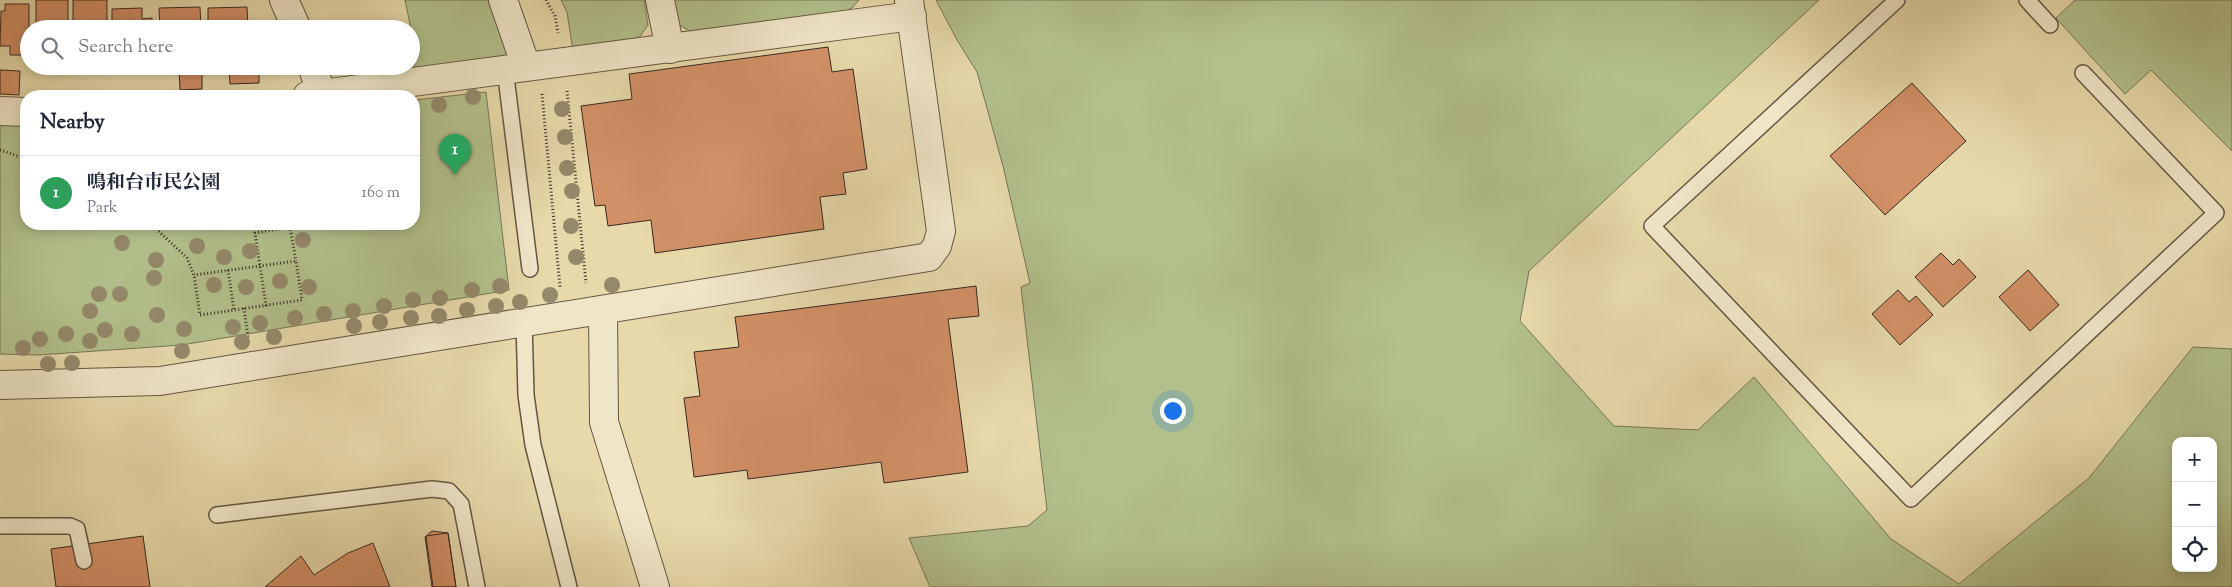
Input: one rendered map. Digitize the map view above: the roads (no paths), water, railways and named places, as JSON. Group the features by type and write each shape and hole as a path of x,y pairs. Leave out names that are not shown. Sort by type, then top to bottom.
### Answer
{"street":[{"path":"284,0 294,20"},
{"path":"503,0 534,65"},
{"path":"660,0 670,49"},
{"path":"0,385 160,381 524,322 595,301 929,257 938,246 941,232 911,8 670,49 351,90"},
{"path":"313,75 314,90"},
{"path":"0,111 20,112"},
{"path":"595,301 604,422 655,587"}],"lane":[{"path":"1897,0 1652,226 1911,499 2216,212 2083,73"},
{"path":"2027,0 2050,25"},
{"path":"530,269 534,65"},
{"path":"524,322 526,395 533,445 569,587"},
{"path":"217,514 432,489 449,491 461,504 478,587"},
{"path":"0,526 70,526 77,529 84,561"}],"place":[{"name":"鳴和台市民公園","path":"455,175"}]}
